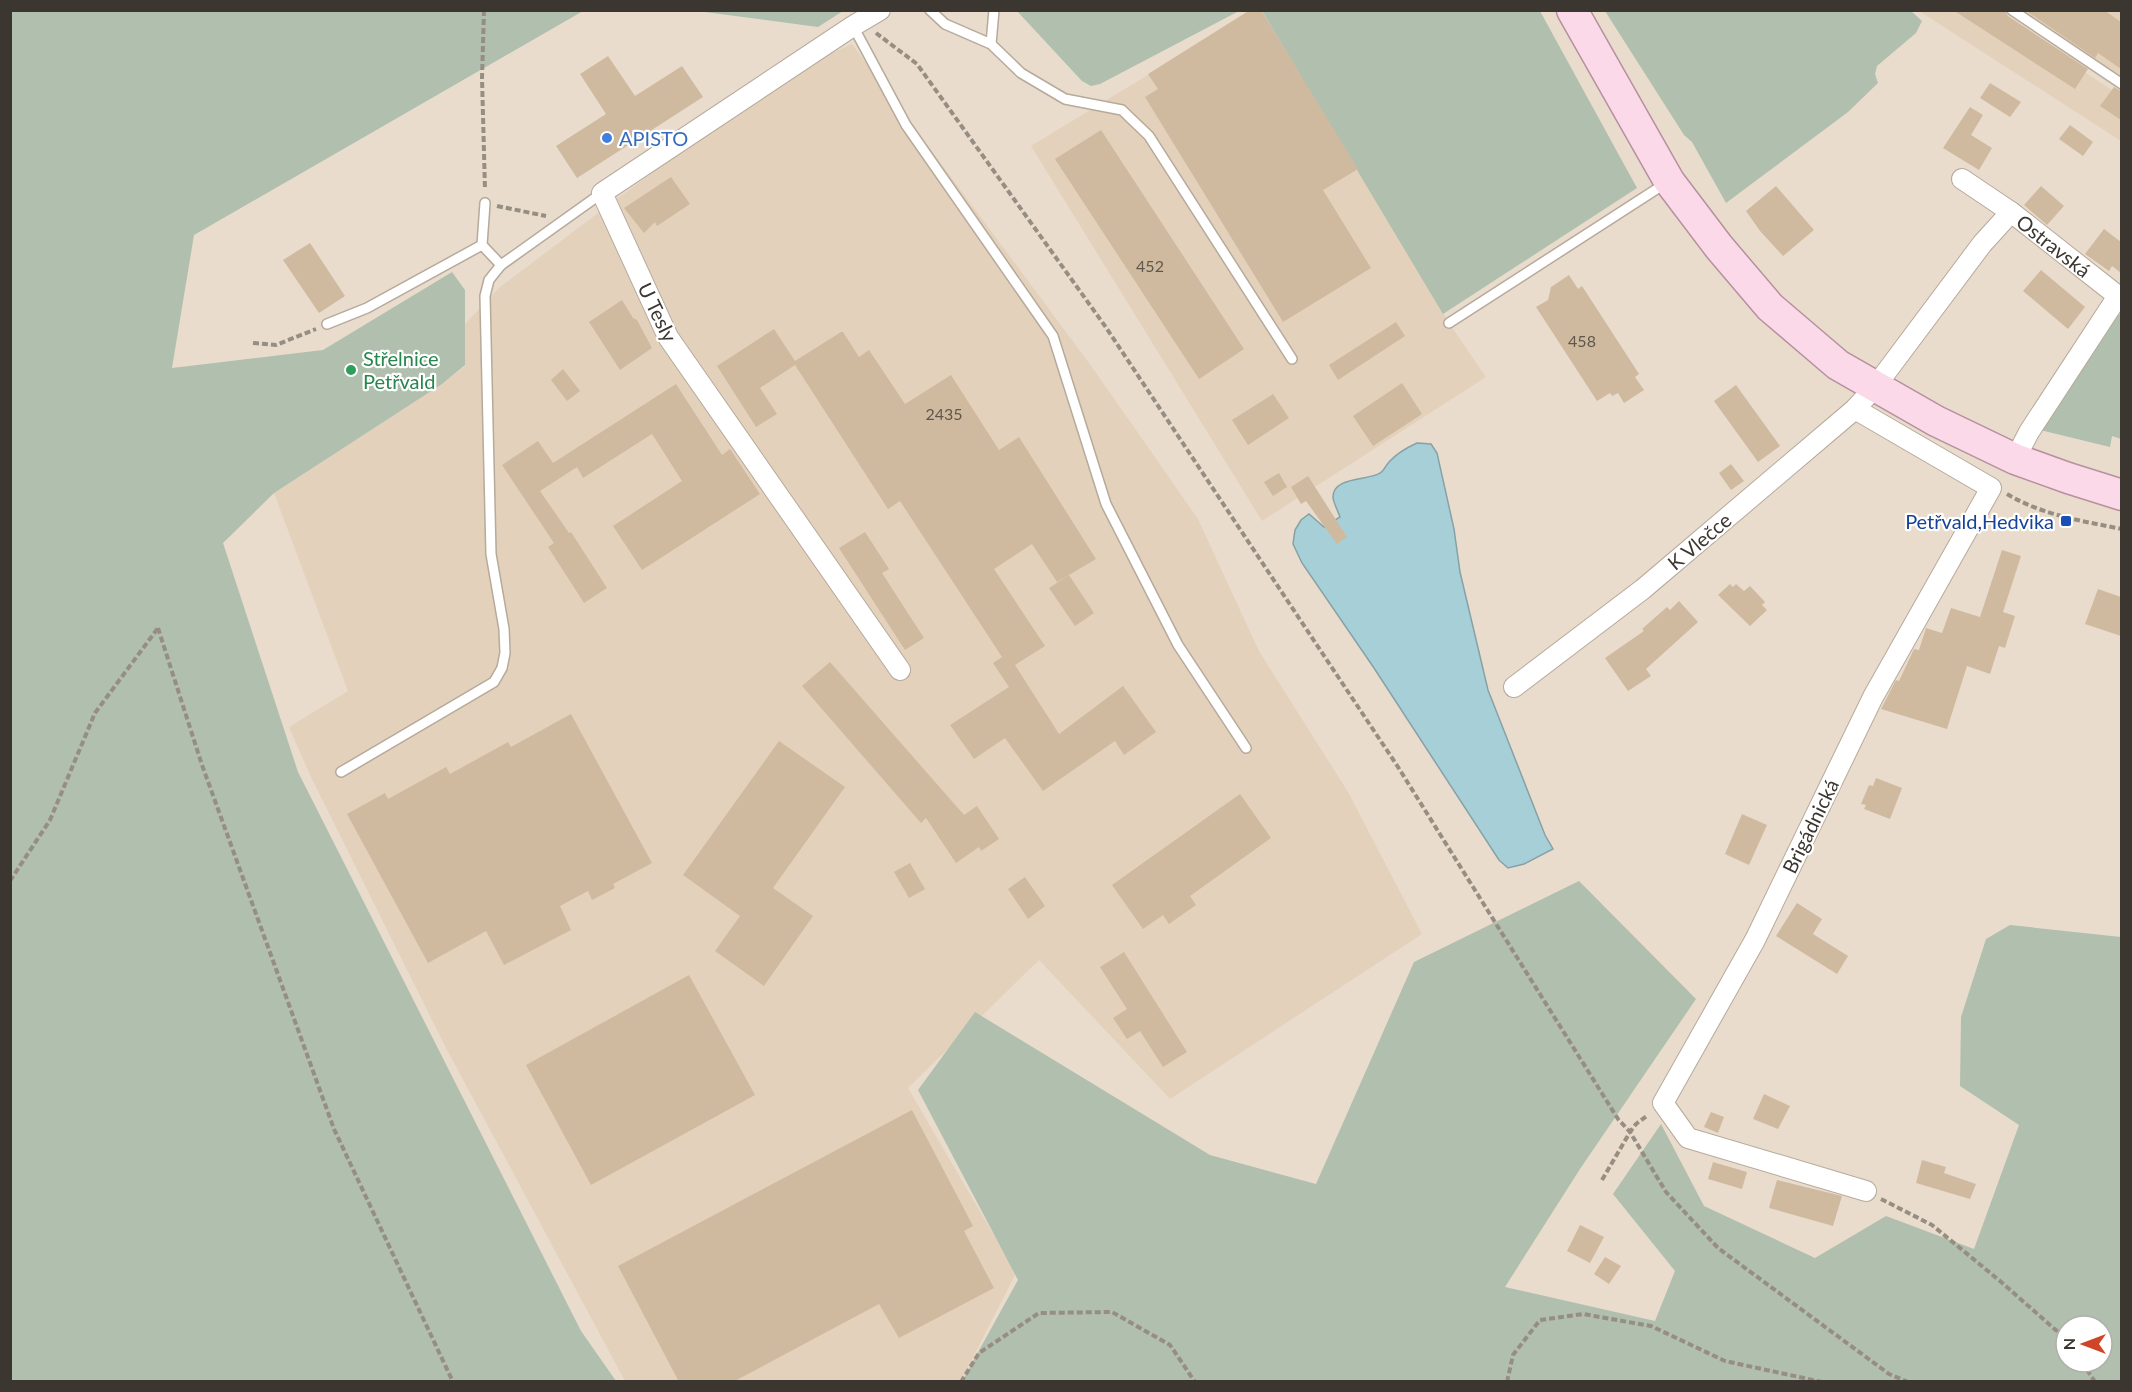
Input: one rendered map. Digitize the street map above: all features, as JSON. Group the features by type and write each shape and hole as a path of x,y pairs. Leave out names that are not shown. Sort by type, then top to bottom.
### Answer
{"main road":[{"path":"1572,10 1669,181 1719,247 1770,307 1838,366 1936,421 2015,459 2121,495"}],"street":[{"path":"602,193 880,10"},
{"path":"1962,179 2011,212"},
{"name":"U Tesly","path":"602,193 668,337 900,670"},
{"name":"Ostravská","path":"1875,387 1982,244 2011,212 2120,298 2029,432 2015,459"},
{"name":"K Vlečce","path":"1514,687 1642,589 1855,409 1875,387"},
{"name":"Brigádnická","path":"1663,1103 1755,940 1873,697 1991,488 1855,409"},
{"path":"1663,1103 1688,1138 1866,1191"}],"lane":[{"path":"930,10 945,24 991,44 1021,73 1065,99 1122,110 1149,136 1292,359"},
{"path":"991,44 994,10"},
{"path":"2012,10 2121,84"},
{"path":"857,24 906,125 1053,336 1106,504 1178,645 1246,748"},
{"path":"1449,323 1669,181"},
{"path":"340,772 494,682 502,668 505,654 504,629 491,554 485,296 489,280 501,265 602,193"},
{"path":"485,203 482,245 501,265"},
{"path":"327,324 367,308 482,245"}],"path":[{"path":"484,10 482,78 485,203 563,220"},
{"path":"857,24 917,64 1105,326 1398,767 1666,1192 1718,1248 1889,1374 1908,1382"},
{"path":"253,343 276,345 327,324"},
{"path":"2003,492 2023,504 2063,518 2121,529"},
{"path":"10,881 50,820 95,713 158,628 202,765 334,1129 453,1382"},
{"path":"1602,1180 1635,1124 1663,1103"},
{"path":"1866,1191 1932,1225 2054,1328"},
{"path":"962,1382 979,1353 1039,1313 1112,1312 1170,1345 1195,1382"},
{"path":"1507,1382 1513,1354 1540,1320 1583,1314 1651,1326 1725,1361 1822,1382"}],"shaded area":[{"path":"1253,11 1262,11 1449,323 1486,377 1262,521 1031,146"},
{"path":"1919,11 1991,11 2121,96 2121,141"},
{"path":"2019,11 2121,11 2121,77"},
{"path":"852,44 1092,367 1198,519 1259,651 1348,792 1422,934 1170,1099 1039,960 908,1088 1016,1273 961,1381 625,1381 446,1048 310,775 289,727 348,691 274,493 442,384 465,366 465,324 500,287 794,70"}],"green space":[{"path":"10,11 583,11 194,235 172,368 323,350 452,272 465,290 465,365 442,384 274,493 223,543 298,772 581,1331 616,1381 11,1381"},
{"path":"697,11 843,11 818,27"},
{"path":"1017,11 1239,11 1100,84 1091,86 1082,81"},
{"path":"1262,11 1540,11 1637,188 1443,314"},
{"path":"1605,11 1911,11 1922,21 1916,33 1877,66 1875,74 1878,83 1848,112 1726,203 1692,142 1684,135"},
{"path":"2114,313 2121,315 2121,439 2112,436 2110,447 2036,429"},
{"path":"1579,881 1696,999 1580,1169 1505,1287 1655,1321 1675,1271 1613,1194 1661,1124 1704,1206 1815,1258 1886,1216 1974,1249 2019,1125 1960,1086 1961,1017 1986,939 2010,925 2121,937 2121,1381 962,1381 1018,1280 918,1090 975,1012 1210,1155 1316,1184 1414,962"}],"water":[{"path":"1417,443 1431,444 1437,453 1454,529 1460,572 1488,690 1545,835 1553,849 1524,864 1508,868 1499,860 1374,668 1302,563 1293,544 1295,530 1301,520 1309,514 1324,527 1340,517 1333,498 1338,486 1380,473 1395,456"}],"building":[{"path":"1250,10 1261,10 1358,169 1323,190 1371,268 1283,322 1145,97 1158,89 1148,74"},
{"path":"1953,10 2005,10 2008,16 2088,69 2075,89"},
{"path":"2025,10 2104,10 2121,22 2121,69 2098,53 2095,58"},
{"path":"608,56 635,96 682,66 703,97 577,178 556,146 606,114 580,74"},
{"path":"1990,83 2021,102 2010,117 1980,98"},
{"path":"2114,87 2121,91 2121,120 2100,106"},
{"path":"1970,107 1983,115 1971,135 1992,148 1979,170 1943,148"},
{"path":"2070,125 2093,142 2083,156 2059,139"},
{"path":"1101,130 1244,349 1199,379 1055,159"},
{"path":"671,177 690,204 657,226 655,222 644,233 624,208"},
{"path":"1776,186 1814,230 1783,256 1760,231 1746,211"},
{"path":"2041,186 2064,206 2047,225 2024,205"},
{"path":"2104,229 2121,242 2121,273 2112,266 2109,271 2085,254"},
{"path":"310,243 345,296 319,313 283,260"},
{"path":"2041,270 2085,307 2068,329 2023,291"},
{"path":"1569,275 1578,289 1582,286 1639,374 1635,377 1644,390 1624,403 1618,393 1612,396 1610,393 1597,401 1536,307 1548,300 1551,287"},
{"path":"622,300 633,318 637,320 652,348 620,370 589,322"},
{"path":"1396,322 1405,336 1338,380 1329,365"},
{"path":"774,329 795,361 843,332 859,357 869,350 905,404 951,375 999,450 1019,437 1096,559 1057,582 1032,544 994,569 1045,646 1015,665 1059,734 1123,686 1156,732 1124,755 1115,741 1043,791 1005,738 974,759 950,725 1009,687 993,663 1002,657 900,501 888,509 795,365 760,388 777,414 756,427 717,366"},
{"path":"563,369 580,391 567,401 551,380"},
{"path":"1402,383 1422,414 1373,446 1353,416"},
{"path":"676,384 722,455 730,449 760,494 642,570 613,526 682,481 652,434 583,478 577,467 540,491 569,533 571,532 607,588 584,603 548,547 554,543 502,465 538,441 553,463"},
{"path":"1736,385 1780,446 1758,462 1714,401"},
{"path":"1273,394 1289,418 1248,445 1232,420"},
{"path":"1731,464 1744,481 1731,490 1719,473"},
{"path":"1279,473 1287,487 1273,496 1264,482"},
{"path":"1308,476 1347,537 1337,544 1306,501 1301,504 1291,487"},
{"path":"865,532 889,569 882,573 924,638 905,650 839,548"},
{"path":"2002,550 2021,556 2003,612 2015,616 2005,648 1999,646 1990,674 1967,666 1947,729 1881,709 1896,680 1899,681 1914,649 1919,650 1926,628 1942,633 1951,608 1980,617"},
{"path":"1069,575 1094,613 1075,626 1049,588"},
{"path":"1730,584 1733,587 1736,584 1744,591 1750,586 1765,602 1762,605 1767,610 1750,626 1718,595"},
{"path":"2098,589 2121,597 2121,636 2085,624"},
{"path":"1679,601 1698,622 1646,669 1651,676 1628,691 1605,658 1644,631 1642,629 1667,607 1670,610"},
{"path":"830,662 964,815 977,806 999,839 981,851 979,847 956,863 926,818 921,823 802,686"},
{"path":"571,714 652,863 613,884 615,888 592,900 588,891 560,906 571,930 504,965 486,931 428,963 347,814 385,793 388,799 446,767 450,774 508,742 511,747"},
{"path":"779,741 845,787 773,888 813,916 764,986 715,951 740,916 683,875"},
{"path":"1876,778 1902,788 1890,819 1864,809 1866,805 1861,804 1869,785 1873,786"},
{"path":"1240,794 1271,838 1190,896 1196,905 1169,924 1163,915 1143,929 1112,885"},
{"path":"1742,814 1767,825 1749,865 1725,854"},
{"path":"910,863 925,889 909,898 894,872"},
{"path":"1025,877 1045,906 1028,919 1008,889"},
{"path":"1797,903 1822,919 1813,934 1848,956 1837,974 1776,936"},
{"path":"1124,952 1187,1052 1163,1067 1140,1031 1127,1039 1113,1018 1127,1009 1100,967"},
{"path":"689,975 755,1095 591,1185 526,1065"},
{"path":"1764,1094 1790,1106 1778,1129 1753,1119"},
{"path":"912,1110 973,1226 964,1231 994,1288 899,1338 879,1304 733,1382 679,1382 618,1266"},
{"path":"1711,1112 1724,1117 1718,1133 1704,1127"},
{"path":"1922,1160 1946,1167 1944,1173 1976,1184 1970,1199 1916,1183"},
{"path":"1713,1162 1747,1172 1742,1189 1708,1179"},
{"path":"1777,1180 1842,1196 1833,1226 1769,1208"},
{"path":"1580,1225 1604,1237 1590,1263 1567,1251"},
{"path":"1605,1257 1621,1266 1609,1284 1594,1274"}],"place":[{"name":"APISTO","path":"607,138"},
{"name":"Střelnice Petřvald","path":"351,370"},
{"name":"Petřvald,Hedvika","path":"2066,521"}]}
